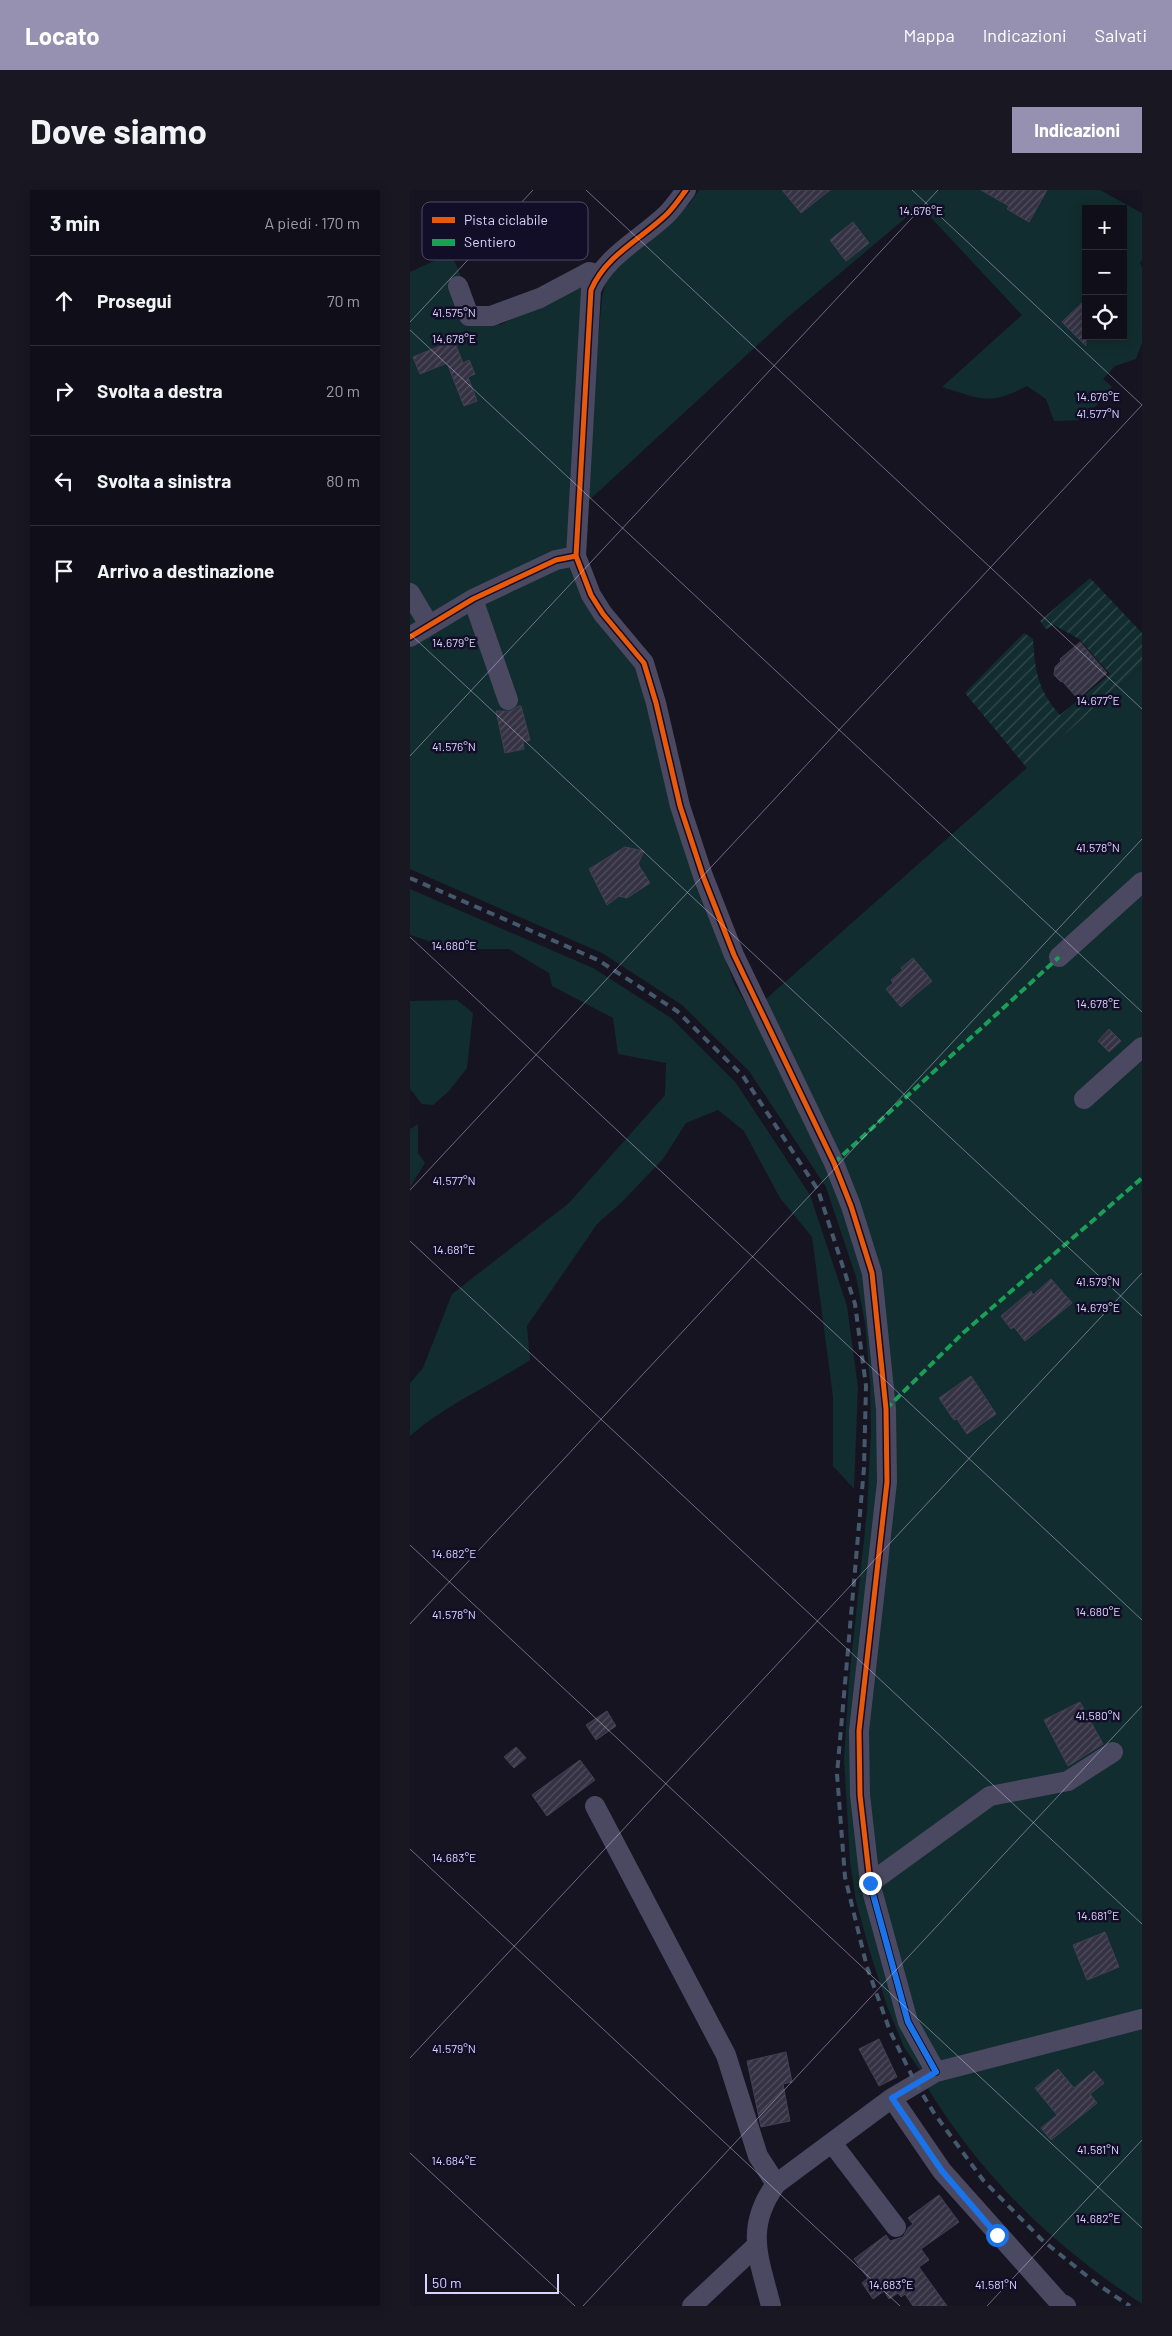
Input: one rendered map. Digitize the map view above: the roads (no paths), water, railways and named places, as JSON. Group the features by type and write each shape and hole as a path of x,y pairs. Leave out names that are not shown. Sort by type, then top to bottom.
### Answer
{"street":[{"path":"686,190 667,214 614,256 598,274 591,290 576,556 591,595 603,614 644,663 656,702 680,806 703,876 734,955 834,1163 851,1206 872,1273 886,1409 887,1482 859,1731 860,1795 870,1883 908,2022 936,2072"},
{"path":"458,286 469,316 491,316 540,298 589,272 598,274"},
{"path":"410,637 474,599 556,560 576,556"},
{"path":"410,593 429,625"},
{"path":"474,599 508,700"},
{"path":"1059,957 1142,882"},
{"path":"1084,1098 1142,1047"},
{"path":"870,1883 990,1796 1068,1781 1113,1752"},
{"path":"595,1806 726,2055 758,2156 776,2184"},
{"path":"771,2306 756,2247 756,2232 766,2198 776,2184 892,2098 936,2072 1142,2019"},
{"path":"892,2098 942,2171 1060,2305"},
{"path":"832,2143 896,2227"},
{"path":"692,2306 756,2247"}],"railway":[{"path":"410,878 598,960 677,1011 743,1076 818,1190 855,1304 866,1386 864,1468 837,1774 845,1877 867,1967 890,2031 915,2082 934,2113 983,2180 1042,2240 1097,2284 1130,2306"}]}
